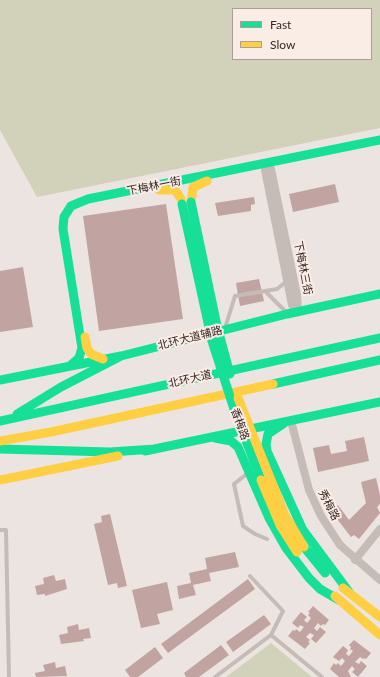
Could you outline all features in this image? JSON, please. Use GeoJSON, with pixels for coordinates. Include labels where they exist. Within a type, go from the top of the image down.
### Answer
{"type":"FeatureCollection","features":[{"type":"Feature","properties":{"kind":"main road","name":"下梅林一街"},"geometry":{"type":"LineString","coordinates":[[84,348],[64,232],[64,220],[67,211],[80,201],[192,178],[268,168],[380,140]]}},
{"type":"Feature","properties":{"kind":"main road","name":"下梅林一街"},"geometry":{"type":"LineString","coordinates":[[202,182],[380,146]]}},
{"type":"Feature","properties":{"kind":"main road"},"geometry":{"type":"LineString","coordinates":[[185,202],[181,191],[184,185],[192,178]]}},
{"type":"Feature","properties":{"kind":"main road","name":"香梅路"},"geometry":{"type":"LineString","coordinates":[[202,182],[192,188],[185,202],[208,327],[234,409],[272,507],[285,534],[300,550],[326,574],[380,617]]}},
{"type":"Feature","properties":{"kind":"main road","name":"下梅林一街"},"geometry":{"type":"LineString","coordinates":[[84,348],[68,230],[71,214],[76,209],[86,204],[163,189],[175,190],[185,202]]}},
{"type":"Feature","properties":{"kind":"main road","name":"北环大道辅路"},"geometry":{"type":"LineString","coordinates":[[0,380],[121,356],[287,314],[380,294]]}},
{"type":"Feature","properties":{"kind":"main road","name":"北环大道"},"geometry":{"type":"LineString","coordinates":[[4,420],[380,338]]}},
{"type":"Feature","properties":{"kind":"main road"},"geometry":{"type":"LineString","coordinates":[[71,365],[79,358],[84,348],[91,354],[103,359]]}},
{"type":"Feature","properties":{"kind":"main road"},"geometry":{"type":"LineString","coordinates":[[4,420],[61,387],[121,356]]}},
{"type":"Feature","properties":{"kind":"main road","name":"北环大道"},"geometry":{"type":"LineString","coordinates":[[0,441],[51,432],[379,360]]}},
{"type":"Feature","properties":{"kind":"main road"},"geometry":{"type":"LineString","coordinates":[[0,480],[211,438],[380,402]]}},
{"type":"Feature","properties":{"kind":"main road"},"geometry":{"type":"LineString","coordinates":[[288,422],[273,429],[268,434],[266,444],[267,451],[289,501],[304,530],[317,551],[343,582],[349,592]]}},
{"type":"Feature","properties":{"kind":"main road"},"geometry":{"type":"LineString","coordinates":[[211,438],[225,439],[234,443],[278,536],[293,558],[320,589],[339,600]]}},
{"type":"Feature","properties":{"kind":"main road"},"geometry":{"type":"LineString","coordinates":[[0,449],[110,452],[155,449]]}},
{"type":"Feature","properties":{"kind":"main road"},"geometry":{"type":"LineString","coordinates":[[244,462],[245,456],[251,449],[262,449],[267,451]]}},
{"type":"Feature","properties":{"kind":"main road","name":"香梅路"},"geometry":{"type":"LineString","coordinates":[[300,550],[323,585],[380,635]]}},
{"type":"Feature","properties":{"kind":"street","name":"下梅林三街"},"geometry":{"type":"LineString","coordinates":[[268,168],[292,305],[298,312]]}},
{"type":"Feature","properties":{"kind":"street","name":"下梅林三街"},"geometry":{"type":"LineString","coordinates":[[268,168],[298,304],[298,312]]}},
{"type":"Feature","properties":{"kind":"street","name":"秀梅路"},"geometry":{"type":"LineString","coordinates":[[288,422],[314,503],[340,545],[355,560],[380,580]]}},
{"type":"Feature","properties":{"kind":"street"},"geometry":{"type":"LineString","coordinates":[[355,560],[380,529]]}},
{"type":"Feature","properties":{"kind":"lane"},"geometry":{"type":"LineString","coordinates":[[225,330],[235,296],[277,288],[288,281]]}},
{"type":"Feature","properties":{"kind":"lane"},"geometry":{"type":"LineString","coordinates":[[265,291],[287,314]]}},
{"type":"Feature","properties":{"kind":"lane"},"geometry":{"type":"LineString","coordinates":[[249,473],[234,484],[244,526],[254,534],[266,539]]}},
{"type":"Feature","properties":{"kind":"lane"},"geometry":{"type":"LineString","coordinates":[[0,530],[6,530],[9,677]]}},
{"type":"Feature","properties":{"kind":"lane"},"geometry":{"type":"LineString","coordinates":[[215,677],[271,635],[283,612],[250,576]]}},
{"type":"Feature","properties":{"kind":"lane"},"geometry":{"type":"LineString","coordinates":[[271,635],[322,677]]}},
{"type":"Feature","properties":{"kind":"green space"},"geometry":{"type":"Polygon","coordinates":[[[0,0],[380,0],[380,128],[37,197],[0,130],[0,0]]]}},
{"type":"Feature","properties":{"kind":"green space"},"geometry":{"type":"Polygon","coordinates":[[[271,643],[312,677],[226,677],[271,643]]]}},
{"type":"Feature","properties":{"kind":"building"},"geometry":{"type":"Polygon","coordinates":[[[335,184],[339,202],[293,212],[289,194],[335,184]]]}},
{"type":"Feature","properties":{"kind":"building"},"geometry":{"type":"Polygon","coordinates":[[[254,197],[255,204],[251,205],[251,211],[218,216],[215,203],[254,197]]]}},
{"type":"Feature","properties":{"kind":"building"},"geometry":{"type":"Polygon","coordinates":[[[166,204],[183,319],[99,331],[83,216],[166,204]]]}},
{"type":"Feature","properties":{"kind":"building"},"geometry":{"type":"Polygon","coordinates":[[[23,267],[33,327],[0,332],[0,271],[23,267]]]}},
{"type":"Feature","properties":{"kind":"building"},"geometry":{"type":"Polygon","coordinates":[[[259,279],[264,301],[240,306],[236,283],[259,279]]]}},
{"type":"Feature","properties":{"kind":"building"},"geometry":{"type":"Polygon","coordinates":[[[364,437],[369,461],[318,472],[313,448],[329,445],[331,454],[347,451],[345,441],[364,437]]]}},
{"type":"Feature","properties":{"kind":"building"},"geometry":{"type":"Polygon","coordinates":[[[376,478],[380,495],[380,504],[377,507],[380,513],[359,539],[354,535],[351,537],[330,510],[338,505],[349,520],[366,503],[361,482],[376,478]]]}},
{"type":"Feature","properties":{"kind":"building"},"geometry":{"type":"Polygon","coordinates":[[[110,514],[127,586],[118,588],[117,583],[108,585],[94,524],[102,522],[101,516],[110,514]]]}},
{"type":"Feature","properties":{"kind":"building"},"geometry":{"type":"Polygon","coordinates":[[[235,552],[239,567],[209,573],[211,581],[193,585],[196,595],[179,599],[177,586],[191,583],[189,573],[207,569],[205,558],[235,552]]]}},
{"type":"Feature","properties":{"kind":"building"},"geometry":{"type":"Polygon","coordinates":[[[54,575],[56,581],[65,579],[67,589],[45,596],[45,594],[37,595],[35,586],[44,584],[43,578],[54,575]]]}},
{"type":"Feature","properties":{"kind":"building"},"geometry":{"type":"Polygon","coordinates":[[[248,579],[255,589],[168,653],[161,644],[248,579]]]}},
{"type":"Feature","properties":{"kind":"building"},"geometry":{"type":"Polygon","coordinates":[[[167,582],[173,610],[157,614],[160,624],[141,628],[132,590],[167,582]]]}},
{"type":"Feature","properties":{"kind":"building"},"geometry":{"type":"Polygon","coordinates":[[[313,606],[329,620],[325,625],[323,624],[321,626],[318,623],[314,628],[317,631],[320,627],[326,632],[316,643],[311,639],[314,635],[310,633],[306,637],[310,640],[308,642],[310,643],[305,649],[288,636],[293,630],[295,631],[296,629],[300,632],[304,627],[300,625],[298,628],[292,623],[301,612],[307,617],[304,620],[307,623],[311,618],[308,615],[310,613],[308,612],[313,606]]]}},
{"type":"Feature","properties":{"kind":"building"},"geometry":{"type":"Polygon","coordinates":[[[264,615],[271,624],[233,652],[226,642],[264,615]]]}},
{"type":"Feature","properties":{"kind":"building"},"geometry":{"type":"Polygon","coordinates":[[[78,624],[79,630],[89,628],[91,638],[83,639],[84,641],[61,644],[59,635],[68,633],[67,627],[78,624]]]}},
{"type":"Feature","properties":{"kind":"building"},"geometry":{"type":"Polygon","coordinates":[[[354,640],[371,653],[366,659],[360,657],[355,662],[359,664],[361,661],[367,666],[358,677],[352,672],[355,669],[352,666],[348,671],[351,677],[339,677],[330,669],[334,663],[336,665],[338,663],[341,666],[345,661],[342,658],[339,661],[333,657],[343,646],[348,650],[346,654],[349,656],[353,651],[350,649],[351,647],[349,645],[354,640]]]}},
{"type":"Feature","properties":{"kind":"building"},"geometry":{"type":"Polygon","coordinates":[[[221,645],[229,655],[199,677],[186,677],[184,673],[221,645]]]}},
{"type":"Feature","properties":{"kind":"building"},"geometry":{"type":"Polygon","coordinates":[[[155,647],[163,658],[138,677],[130,677],[125,670],[155,647]]]}},
{"type":"Feature","properties":{"kind":"building"},"geometry":{"type":"Polygon","coordinates":[[[55,662],[56,668],[65,666],[67,676],[36,677],[35,673],[45,671],[43,665],[55,662]]]}},
{"type":"Feature","properties":{"kind":"traffic: fast"},"geometry":{"type":"LineString","coordinates":[[71,365],[79,358],[82,348],[63,229],[64,217],[71,206],[88,199],[380,140]]}},
{"type":"Feature","properties":{"kind":"traffic: fast"},"geometry":{"type":"LineString","coordinates":[[191,202],[217,326],[230,374]]}},
{"type":"Feature","properties":{"kind":"traffic: fast"},"geometry":{"type":"LineString","coordinates":[[182,204],[212,341],[234,409],[261,480]]}},
{"type":"Feature","properties":{"kind":"traffic: fast"},"geometry":{"type":"LineString","coordinates":[[0,380],[121,356],[287,314],[380,294]]}},
{"type":"Feature","properties":{"kind":"traffic: fast"},"geometry":{"type":"LineString","coordinates":[[0,421],[380,338]]}},
{"type":"Feature","properties":{"kind":"traffic: fast"},"geometry":{"type":"LineString","coordinates":[[17,414],[61,387],[121,356]]}},
{"type":"Feature","properties":{"kind":"traffic: fast"},"geometry":{"type":"LineString","coordinates":[[273,384],[380,360]]}},
{"type":"Feature","properties":{"kind":"traffic: fast"},"geometry":{"type":"LineString","coordinates":[[145,451],[380,402]]}},
{"type":"Feature","properties":{"kind":"traffic: fast"},"geometry":{"type":"LineString","coordinates":[[283,424],[268,434],[266,444],[267,451],[303,530],[349,592]]}},
{"type":"Feature","properties":{"kind":"traffic: fast"},"geometry":{"type":"LineString","coordinates":[[215,438],[231,441],[238,447],[269,518],[286,548],[309,578],[320,589],[339,600]]}},
{"type":"Feature","properties":{"kind":"traffic: fast"},"geometry":{"type":"LineString","coordinates":[[0,449],[110,452],[155,449]]}},
{"type":"Feature","properties":{"kind":"traffic: fast"},"geometry":{"type":"LineString","coordinates":[[304,547],[325,573]]}},
{"type":"Feature","properties":{"kind":"traffic: slow"},"geometry":{"type":"LineString","coordinates":[[191,202],[193,187],[207,181]]}},
{"type":"Feature","properties":{"kind":"traffic: slow"},"geometry":{"type":"LineString","coordinates":[[159,190],[175,190],[181,199]]}},
{"type":"Feature","properties":{"kind":"traffic: slow"},"geometry":{"type":"LineString","coordinates":[[85,337],[87,348],[91,354],[103,359]]}},
{"type":"Feature","properties":{"kind":"traffic: slow"},"geometry":{"type":"LineString","coordinates":[[0,441],[51,432],[273,384]]}},
{"type":"Feature","properties":{"kind":"traffic: slow"},"geometry":{"type":"LineString","coordinates":[[238,398],[285,515],[304,547]]}},
{"type":"Feature","properties":{"kind":"traffic: slow"},"geometry":{"type":"LineString","coordinates":[[0,480],[118,456]]}},
{"type":"Feature","properties":{"kind":"traffic: slow"},"geometry":{"type":"LineString","coordinates":[[261,480],[280,525],[297,552]]}},
{"type":"Feature","properties":{"kind":"traffic: slow"},"geometry":{"type":"LineString","coordinates":[[343,588],[380,617]]}},
{"type":"Feature","properties":{"kind":"traffic: slow"},"geometry":{"type":"LineString","coordinates":[[335,596],[380,635]]}}]}
